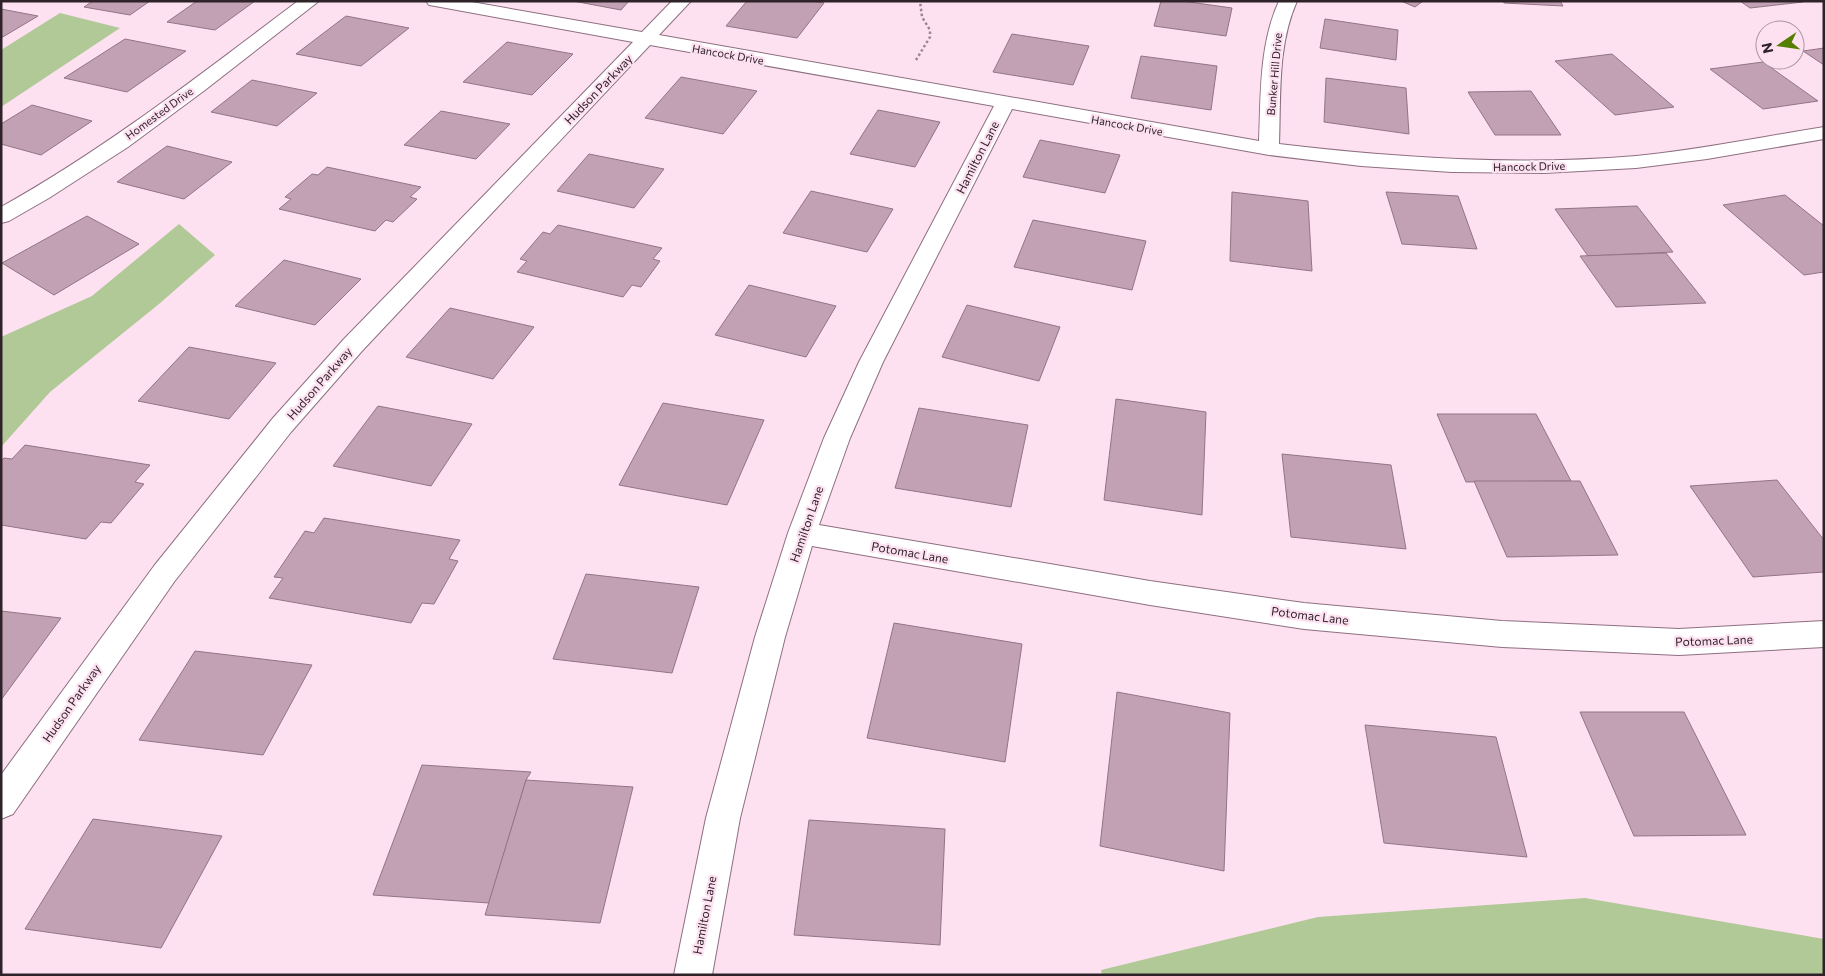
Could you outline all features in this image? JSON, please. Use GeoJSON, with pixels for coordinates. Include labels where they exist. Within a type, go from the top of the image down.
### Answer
{"type":"FeatureCollection","features":[{"type":"Feature","properties":{"kind":"street","name":"Homested Drive"},"geometry":{"type":"LineString","coordinates":[[1,216],[69,176],[138,129],[310,1]]}},
{"type":"Feature","properties":{"kind":"street","name":"Hancock Drive"},"geometry":{"type":"LineString","coordinates":[[435,1],[1005,104],[1269,149],[1372,162],[1513,167],[1637,162],[1824,133]]}},
{"type":"Feature","properties":{"kind":"street","name":"Hudson Parkway"},"geometry":{"type":"LineString","coordinates":[[1,802],[164,574],[282,425],[353,345],[682,1]]}},
{"type":"Feature","properties":{"kind":"street","name":"Bunker Hill Drive"},"geometry":{"type":"LineString","coordinates":[[1269,149],[1275,42],[1282,12],[1288,1]]}},
{"type":"Feature","properties":{"kind":"street","name":"Hamilton Lane"},"geometry":{"type":"LineString","coordinates":[[693,975],[722,818],[770,637],[802,533],[837,438],[871,362],[1005,104]]}},
{"type":"Feature","properties":{"kind":"street","name":"Potomac Lane"},"geometry":{"type":"LineString","coordinates":[[802,533],[1150,593],[1314,617],[1502,634],[1679,642],[1824,634]]}},
{"type":"Feature","properties":{"kind":"path"},"geometry":{"type":"LineString","coordinates":[[916,60],[930,37],[930,30],[922,17],[920,1]]}},
{"type":"Feature","properties":{"kind":"green space"},"geometry":{"type":"Polygon","coordinates":[[[60,13],[120,28],[1,107],[1,50],[60,13]]]}},
{"type":"Feature","properties":{"kind":"green space"},"geometry":{"type":"Polygon","coordinates":[[[179,224],[215,255],[159,304],[50,392],[1,447],[1,337],[92,296],[179,224]]]}},
{"type":"Feature","properties":{"kind":"green space"},"geometry":{"type":"Polygon","coordinates":[[[1585,898],[1824,939],[1824,975],[1102,975],[1101,970],[1318,917],[1585,898]]]}},
{"type":"Feature","properties":{"kind":"building"},"geometry":{"type":"Polygon","coordinates":[[[93,1],[150,1],[130,15],[84,7],[93,1]]]}},
{"type":"Feature","properties":{"kind":"building"},"geometry":{"type":"Polygon","coordinates":[[[197,1],[255,1],[215,30],[167,22],[197,1]]]}},
{"type":"Feature","properties":{"kind":"building"},"geometry":{"type":"Polygon","coordinates":[[[573,1],[629,1],[621,10],[573,1]]]}},
{"type":"Feature","properties":{"kind":"building"},"geometry":{"type":"Polygon","coordinates":[[[747,1],[812,1],[824,3],[797,38],[726,26],[747,1]]]}},
{"type":"Feature","properties":{"kind":"building"},"geometry":{"type":"Polygon","coordinates":[[[1161,1],[1182,1],[1232,8],[1226,36],[1154,26],[1161,1]]]}},
{"type":"Feature","properties":{"kind":"building"},"geometry":{"type":"Polygon","coordinates":[[[1401,1],[1423,1],[1415,7],[1401,1]]]}},
{"type":"Feature","properties":{"kind":"building"},"geometry":{"type":"Polygon","coordinates":[[[1503,1],[1560,1],[1563,6],[1504,3],[1503,1]]]}},
{"type":"Feature","properties":{"kind":"building"},"geometry":{"type":"Polygon","coordinates":[[[1740,1],[1802,1],[1803,2],[1750,8],[1740,1]]]}},
{"type":"Feature","properties":{"kind":"building"},"geometry":{"type":"Polygon","coordinates":[[[1,9],[38,16],[1,38],[1,9]]]}},
{"type":"Feature","properties":{"kind":"building"},"geometry":{"type":"Polygon","coordinates":[[[346,16],[409,28],[361,66],[296,54],[346,16]]]}},
{"type":"Feature","properties":{"kind":"building"},"geometry":{"type":"Polygon","coordinates":[[[1325,19],[1398,30],[1396,60],[1320,48],[1325,19]]]}},
{"type":"Feature","properties":{"kind":"building"},"geometry":{"type":"Polygon","coordinates":[[[1012,34],[1089,46],[1073,85],[993,72],[1012,34]]]}},
{"type":"Feature","properties":{"kind":"building"},"geometry":{"type":"Polygon","coordinates":[[[125,39],[186,51],[127,92],[64,78],[125,39]]]}},
{"type":"Feature","properties":{"kind":"building"},"geometry":{"type":"Polygon","coordinates":[[[507,42],[573,54],[532,95],[463,82],[507,42]]]}},
{"type":"Feature","properties":{"kind":"building"},"geometry":{"type":"Polygon","coordinates":[[[1824,48],[1824,65],[1805,52],[1805,51],[1824,48]]]}},
{"type":"Feature","properties":{"kind":"building"},"geometry":{"type":"Polygon","coordinates":[[[1612,54],[1674,107],[1615,115],[1555,61],[1612,54]]]}},
{"type":"Feature","properties":{"kind":"building"},"geometry":{"type":"Polygon","coordinates":[[[1141,56],[1217,66],[1211,110],[1131,98],[1141,56]]]}},
{"type":"Feature","properties":{"kind":"building"},"geometry":{"type":"Polygon","coordinates":[[[1755,63],[1755,70],[1774,70],[1818,101],[1763,109],[1710,69],[1755,63]]]}},
{"type":"Feature","properties":{"kind":"building"},"geometry":{"type":"Polygon","coordinates":[[[681,77],[757,91],[723,134],[645,118],[681,77]]]}},
{"type":"Feature","properties":{"kind":"building"},"geometry":{"type":"Polygon","coordinates":[[[1326,78],[1406,88],[1409,134],[1324,122],[1326,78]]]}},
{"type":"Feature","properties":{"kind":"building"},"geometry":{"type":"Polygon","coordinates":[[[252,80],[317,93],[277,126],[211,112],[252,80]]]}},
{"type":"Feature","properties":{"kind":"building"},"geometry":{"type":"Polygon","coordinates":[[[1531,91],[1561,135],[1495,135],[1468,92],[1531,91]]]}},
{"type":"Feature","properties":{"kind":"building"},"geometry":{"type":"Polygon","coordinates":[[[32,105],[92,121],[41,155],[1,144],[1,124],[32,105]]]}},
{"type":"Feature","properties":{"kind":"building"},"geometry":{"type":"Polygon","coordinates":[[[878,110],[940,122],[915,167],[850,154],[878,110]]]}},
{"type":"Feature","properties":{"kind":"building"},"geometry":{"type":"Polygon","coordinates":[[[441,111],[510,124],[476,159],[404,145],[441,111]]]}},
{"type":"Feature","properties":{"kind":"building"},"geometry":{"type":"Polygon","coordinates":[[[1040,140],[1120,155],[1105,193],[1023,177],[1040,140]]]}},
{"type":"Feature","properties":{"kind":"building"},"geometry":{"type":"Polygon","coordinates":[[[167,146],[232,162],[184,199],[117,182],[167,146]]]}},
{"type":"Feature","properties":{"kind":"building"},"geometry":{"type":"Polygon","coordinates":[[[589,154],[664,169],[634,208],[557,191],[589,154]]]}},
{"type":"Feature","properties":{"kind":"building"},"geometry":{"type":"Polygon","coordinates":[[[327,167],[421,187],[410,197],[417,199],[393,222],[386,220],[375,231],[279,209],[291,199],[285,197],[312,174],[318,175],[327,167]]]}},
{"type":"Feature","properties":{"kind":"building"},"geometry":{"type":"Polygon","coordinates":[[[811,191],[893,209],[867,252],[783,233],[811,191]]]}},
{"type":"Feature","properties":{"kind":"building"},"geometry":{"type":"Polygon","coordinates":[[[1232,192],[1308,201],[1312,271],[1230,261],[1232,192]]]}},
{"type":"Feature","properties":{"kind":"building"},"geometry":{"type":"Polygon","coordinates":[[[1386,192],[1458,196],[1477,249],[1402,244],[1386,192]]]}},
{"type":"Feature","properties":{"kind":"building"},"geometry":{"type":"Polygon","coordinates":[[[1785,195],[1824,226],[1824,272],[1804,275],[1723,205],[1785,195]]]}},
{"type":"Feature","properties":{"kind":"building"},"geometry":{"type":"Polygon","coordinates":[[[1637,206],[1673,252],[1588,256],[1555,209],[1637,206]]]}},
{"type":"Feature","properties":{"kind":"building"},"geometry":{"type":"Polygon","coordinates":[[[87,216],[139,244],[54,295],[2,263],[87,216]]]}},
{"type":"Feature","properties":{"kind":"building"},"geometry":{"type":"Polygon","coordinates":[[[1033,220],[1146,241],[1132,290],[1014,267],[1033,220]]]}},
{"type":"Feature","properties":{"kind":"building"},"geometry":{"type":"Polygon","coordinates":[[[558,225],[662,248],[653,259],[660,261],[641,287],[632,285],[623,297],[517,272],[527,261],[520,259],[543,232],[550,234],[558,225]]]}},
{"type":"Feature","properties":{"kind":"building"},"geometry":{"type":"Polygon","coordinates":[[[1666,253],[1706,303],[1616,307],[1580,256],[1666,253]]]}},
{"type":"Feature","properties":{"kind":"building"},"geometry":{"type":"Polygon","coordinates":[[[284,260],[361,279],[315,325],[235,306],[284,260]]]}},
{"type":"Feature","properties":{"kind":"building"},"geometry":{"type":"Polygon","coordinates":[[[749,285],[836,306],[806,357],[715,335],[749,285]]]}},
{"type":"Feature","properties":{"kind":"building"},"geometry":{"type":"Polygon","coordinates":[[[967,305],[1060,327],[1039,381],[942,357],[967,305]]]}},
{"type":"Feature","properties":{"kind":"building"},"geometry":{"type":"Polygon","coordinates":[[[450,308],[534,327],[493,379],[406,357],[450,308]]]}},
{"type":"Feature","properties":{"kind":"building"},"geometry":{"type":"Polygon","coordinates":[[[189,347],[276,363],[229,419],[138,401],[189,347]]]}},
{"type":"Feature","properties":{"kind":"building"},"geometry":{"type":"Polygon","coordinates":[[[1116,399],[1206,412],[1202,515],[1104,500],[1116,399]]]}},
{"type":"Feature","properties":{"kind":"building"},"geometry":{"type":"Polygon","coordinates":[[[663,403],[764,420],[727,505],[619,485],[663,403]]]}},
{"type":"Feature","properties":{"kind":"building"},"geometry":{"type":"Polygon","coordinates":[[[378,406],[472,424],[431,486],[333,466],[378,406]]]}},
{"type":"Feature","properties":{"kind":"building"},"geometry":{"type":"Polygon","coordinates":[[[919,408],[1028,425],[1011,507],[895,488],[919,408]]]}},
{"type":"Feature","properties":{"kind":"building"},"geometry":{"type":"Polygon","coordinates":[[[1437,414],[1536,414],[1571,481],[1466,482],[1437,414]]]}},
{"type":"Feature","properties":{"kind":"building"},"geometry":{"type":"Polygon","coordinates":[[[25,445],[150,465],[135,482],[144,484],[111,523],[101,522],[86,539],[1,525],[1,461],[4,458],[12,459],[25,445]]]}},
{"type":"Feature","properties":{"kind":"building"},"geometry":{"type":"Polygon","coordinates":[[[1282,454],[1391,465],[1406,549],[1291,537],[1282,454]]]}},
{"type":"Feature","properties":{"kind":"building"},"geometry":{"type":"Polygon","coordinates":[[[1777,480],[1824,540],[1824,572],[1753,577],[1690,486],[1777,480]]]}},
{"type":"Feature","properties":{"kind":"building"},"geometry":{"type":"Polygon","coordinates":[[[1474,481],[1580,481],[1618,555],[1507,557],[1474,481]]]}},
{"type":"Feature","properties":{"kind":"building"},"geometry":{"type":"Polygon","coordinates":[[[324,518],[460,540],[449,559],[458,561],[434,604],[422,603],[411,623],[269,598],[283,578],[274,577],[305,531],[314,533],[324,518]]]}},
{"type":"Feature","properties":{"kind":"building"},"geometry":{"type":"Polygon","coordinates":[[[586,574],[699,587],[672,673],[553,659],[586,574]]]}},
{"type":"Feature","properties":{"kind":"building"},"geometry":{"type":"Polygon","coordinates":[[[1,611],[61,618],[1,700],[1,611]]]}},
{"type":"Feature","properties":{"kind":"building"},"geometry":{"type":"Polygon","coordinates":[[[894,623],[1022,644],[1005,762],[867,738],[894,623]]]}},
{"type":"Feature","properties":{"kind":"building"},"geometry":{"type":"Polygon","coordinates":[[[195,651],[312,665],[263,755],[139,740],[195,651]]]}},
{"type":"Feature","properties":{"kind":"building"},"geometry":{"type":"Polygon","coordinates":[[[1117,692],[1230,713],[1224,871],[1100,846],[1117,692]]]}},
{"type":"Feature","properties":{"kind":"building"},"geometry":{"type":"Polygon","coordinates":[[[1580,712],[1684,712],[1746,835],[1634,836],[1580,712]]]}},
{"type":"Feature","properties":{"kind":"building"},"geometry":{"type":"Polygon","coordinates":[[[1365,725],[1496,737],[1527,857],[1384,843],[1365,725]]]}},
{"type":"Feature","properties":{"kind":"building"},"geometry":{"type":"Polygon","coordinates":[[[422,765],[531,772],[526,780],[489,903],[373,895],[422,765]]]}},
{"type":"Feature","properties":{"kind":"building"},"geometry":{"type":"Polygon","coordinates":[[[526,780],[633,787],[600,923],[485,915],[526,780]]]}},
{"type":"Feature","properties":{"kind":"building"},"geometry":{"type":"Polygon","coordinates":[[[93,819],[222,836],[161,948],[25,929],[93,819]]]}},
{"type":"Feature","properties":{"kind":"building"},"geometry":{"type":"Polygon","coordinates":[[[809,820],[945,829],[940,945],[794,935],[809,820]]]}}]}
